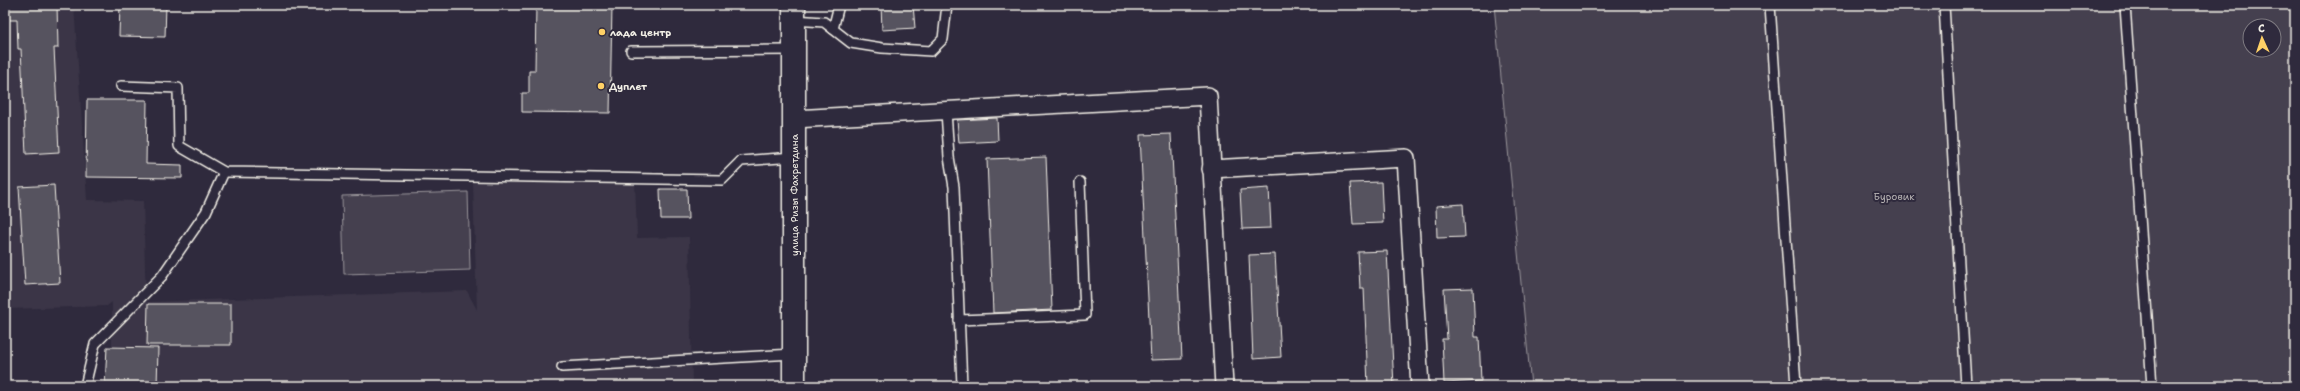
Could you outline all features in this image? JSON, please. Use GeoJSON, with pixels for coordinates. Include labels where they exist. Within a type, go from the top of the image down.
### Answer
{"type":"FeatureCollection","features":[{"type":"Feature","properties":{"kind":"main road","name":"улица Ризы Фахретдина"},"geometry":{"type":"LineString","coordinates":[[794,12],[794,386]]}},
{"type":"Feature","properties":{"kind":"street"},"geometry":{"type":"LineString","coordinates":[[794,119],[1208,96],[1224,386]]}},
{"type":"Feature","properties":{"kind":"street"},"geometry":{"type":"LineString","coordinates":[[1211,169],[1406,158],[1420,386]]}},
{"type":"Feature","properties":{"kind":"lane"},"geometry":{"type":"LineString","coordinates":[[833,29],[839,5]]}},
{"type":"Feature","properties":{"kind":"lane"},"geometry":{"type":"LineString","coordinates":[[794,12],[824,22],[851,43],[882,48],[931,51],[943,40],[947,5]]}},
{"type":"Feature","properties":{"kind":"lane"},"geometry":{"type":"LineString","coordinates":[[1770,5],[1796,386]]}},
{"type":"Feature","properties":{"kind":"lane"},"geometry":{"type":"LineString","coordinates":[[1944,5],[1966,386]]}},
{"type":"Feature","properties":{"kind":"lane"},"geometry":{"type":"LineString","coordinates":[[2125,5],[2152,386]]}},
{"type":"Feature","properties":{"kind":"lane"},"geometry":{"type":"LineString","coordinates":[[631,51],[794,50]]}},
{"type":"Feature","properties":{"kind":"lane"},"geometry":{"type":"LineString","coordinates":[[121,86],[178,88],[179,146],[224,172],[722,180],[741,161],[794,156]]}},
{"type":"Feature","properties":{"kind":"lane"},"geometry":{"type":"LineString","coordinates":[[946,111],[954,188],[962,386]]}},
{"type":"Feature","properties":{"kind":"lane"},"geometry":{"type":"LineString","coordinates":[[85,386],[95,344],[162,276],[206,212],[224,172]]}},
{"type":"Feature","properties":{"kind":"lane"},"geometry":{"type":"LineString","coordinates":[[959,320],[1085,315],[1080,182]]}},
{"type":"Feature","properties":{"kind":"lane"},"geometry":{"type":"LineString","coordinates":[[562,367],[794,354]]}},
{"type":"Feature","properties":{"kind":"shaded area"},"geometry":{"type":"Polygon","coordinates":[[[5,5],[74,5],[87,200],[143,201],[146,302],[467,291],[477,310],[473,183],[635,182],[637,238],[689,237],[692,386],[112,386],[112,302],[107,306],[5,309],[5,5]]]}},
{"type":"Feature","properties":{"kind":"green space","name":"Буровик"},"geometry":{"type":"Polygon","coordinates":[[[1494,5],[2295,5],[2295,386],[1531,386],[1494,5]]]}},
{"type":"Feature","properties":{"kind":"green space"},"geometry":{"type":"Polygon","coordinates":[[[468,192],[470,270],[344,274],[342,196],[468,192]]]}},
{"type":"Feature","properties":{"kind":"building"},"geometry":{"type":"Polygon","coordinates":[[[5,5],[57,5],[58,48],[54,48],[59,152],[26,154],[21,49],[18,49],[17,20],[5,20],[5,5]]]}},
{"type":"Feature","properties":{"kind":"building"},"geometry":{"type":"Polygon","coordinates":[[[120,5],[166,5],[165,37],[119,36],[120,5]]]}},
{"type":"Feature","properties":{"kind":"building"},"geometry":{"type":"Polygon","coordinates":[[[536,5],[612,5],[610,113],[522,112],[522,93],[529,93],[529,71],[535,71],[536,5]]]}},
{"type":"Feature","properties":{"kind":"building"},"geometry":{"type":"Polygon","coordinates":[[[881,5],[913,5],[915,28],[882,30],[881,5]]]}},
{"type":"Feature","properties":{"kind":"building"},"geometry":{"type":"Polygon","coordinates":[[[87,100],[147,100],[146,164],[182,165],[182,178],[86,177],[87,100]]]}},
{"type":"Feature","properties":{"kind":"building"},"geometry":{"type":"Polygon","coordinates":[[[997,118],[998,141],[959,143],[957,120],[997,118]]]}},
{"type":"Feature","properties":{"kind":"building"},"geometry":{"type":"Polygon","coordinates":[[[1171,134],[1182,359],[1151,360],[1140,135],[1171,134]]]}},
{"type":"Feature","properties":{"kind":"building"},"geometry":{"type":"Polygon","coordinates":[[[1046,157],[1052,310],[993,313],[987,159],[1046,157]]]}},
{"type":"Feature","properties":{"kind":"building"},"geometry":{"type":"Polygon","coordinates":[[[1381,182],[1383,223],[1353,224],[1350,183],[1381,182]]]}},
{"type":"Feature","properties":{"kind":"building"},"geometry":{"type":"Polygon","coordinates":[[[54,185],[60,283],[25,285],[19,187],[54,185]]]}},
{"type":"Feature","properties":{"kind":"building"},"geometry":{"type":"Polygon","coordinates":[[[1269,188],[1271,228],[1242,229],[1240,190],[1269,188]]]}},
{"type":"Feature","properties":{"kind":"building"},"geometry":{"type":"Polygon","coordinates":[[[660,189],[687,189],[688,219],[661,219],[660,189]]]}},
{"type":"Feature","properties":{"kind":"building"},"geometry":{"type":"Polygon","coordinates":[[[1463,204],[1465,237],[1437,238],[1436,206],[1463,204]]]}},
{"type":"Feature","properties":{"kind":"building"},"geometry":{"type":"Polygon","coordinates":[[[1387,251],[1394,386],[1368,386],[1364,288],[1360,288],[1358,252],[1387,251]]]}},
{"type":"Feature","properties":{"kind":"building"},"geometry":{"type":"Polygon","coordinates":[[[1275,254],[1281,357],[1253,359],[1249,255],[1275,254]]]}},
{"type":"Feature","properties":{"kind":"building"},"geometry":{"type":"Polygon","coordinates":[[[1473,288],[1475,337],[1479,337],[1481,381],[1444,383],[1442,339],[1447,339],[1444,289],[1473,288]]]}},
{"type":"Feature","properties":{"kind":"building"},"geometry":{"type":"Polygon","coordinates":[[[148,304],[231,304],[231,345],[147,345],[148,304]]]}},
{"type":"Feature","properties":{"kind":"building"},"geometry":{"type":"Polygon","coordinates":[[[107,347],[158,348],[157,386],[105,386],[107,347]]]}},
{"type":"Feature","properties":{"kind":"place","name":"лада центр"},"geometry":{"type":"Point","coordinates":[602,32]}},
{"type":"Feature","properties":{"kind":"place","name":"Дуплет"},"geometry":{"type":"Point","coordinates":[601,86]}}]}
